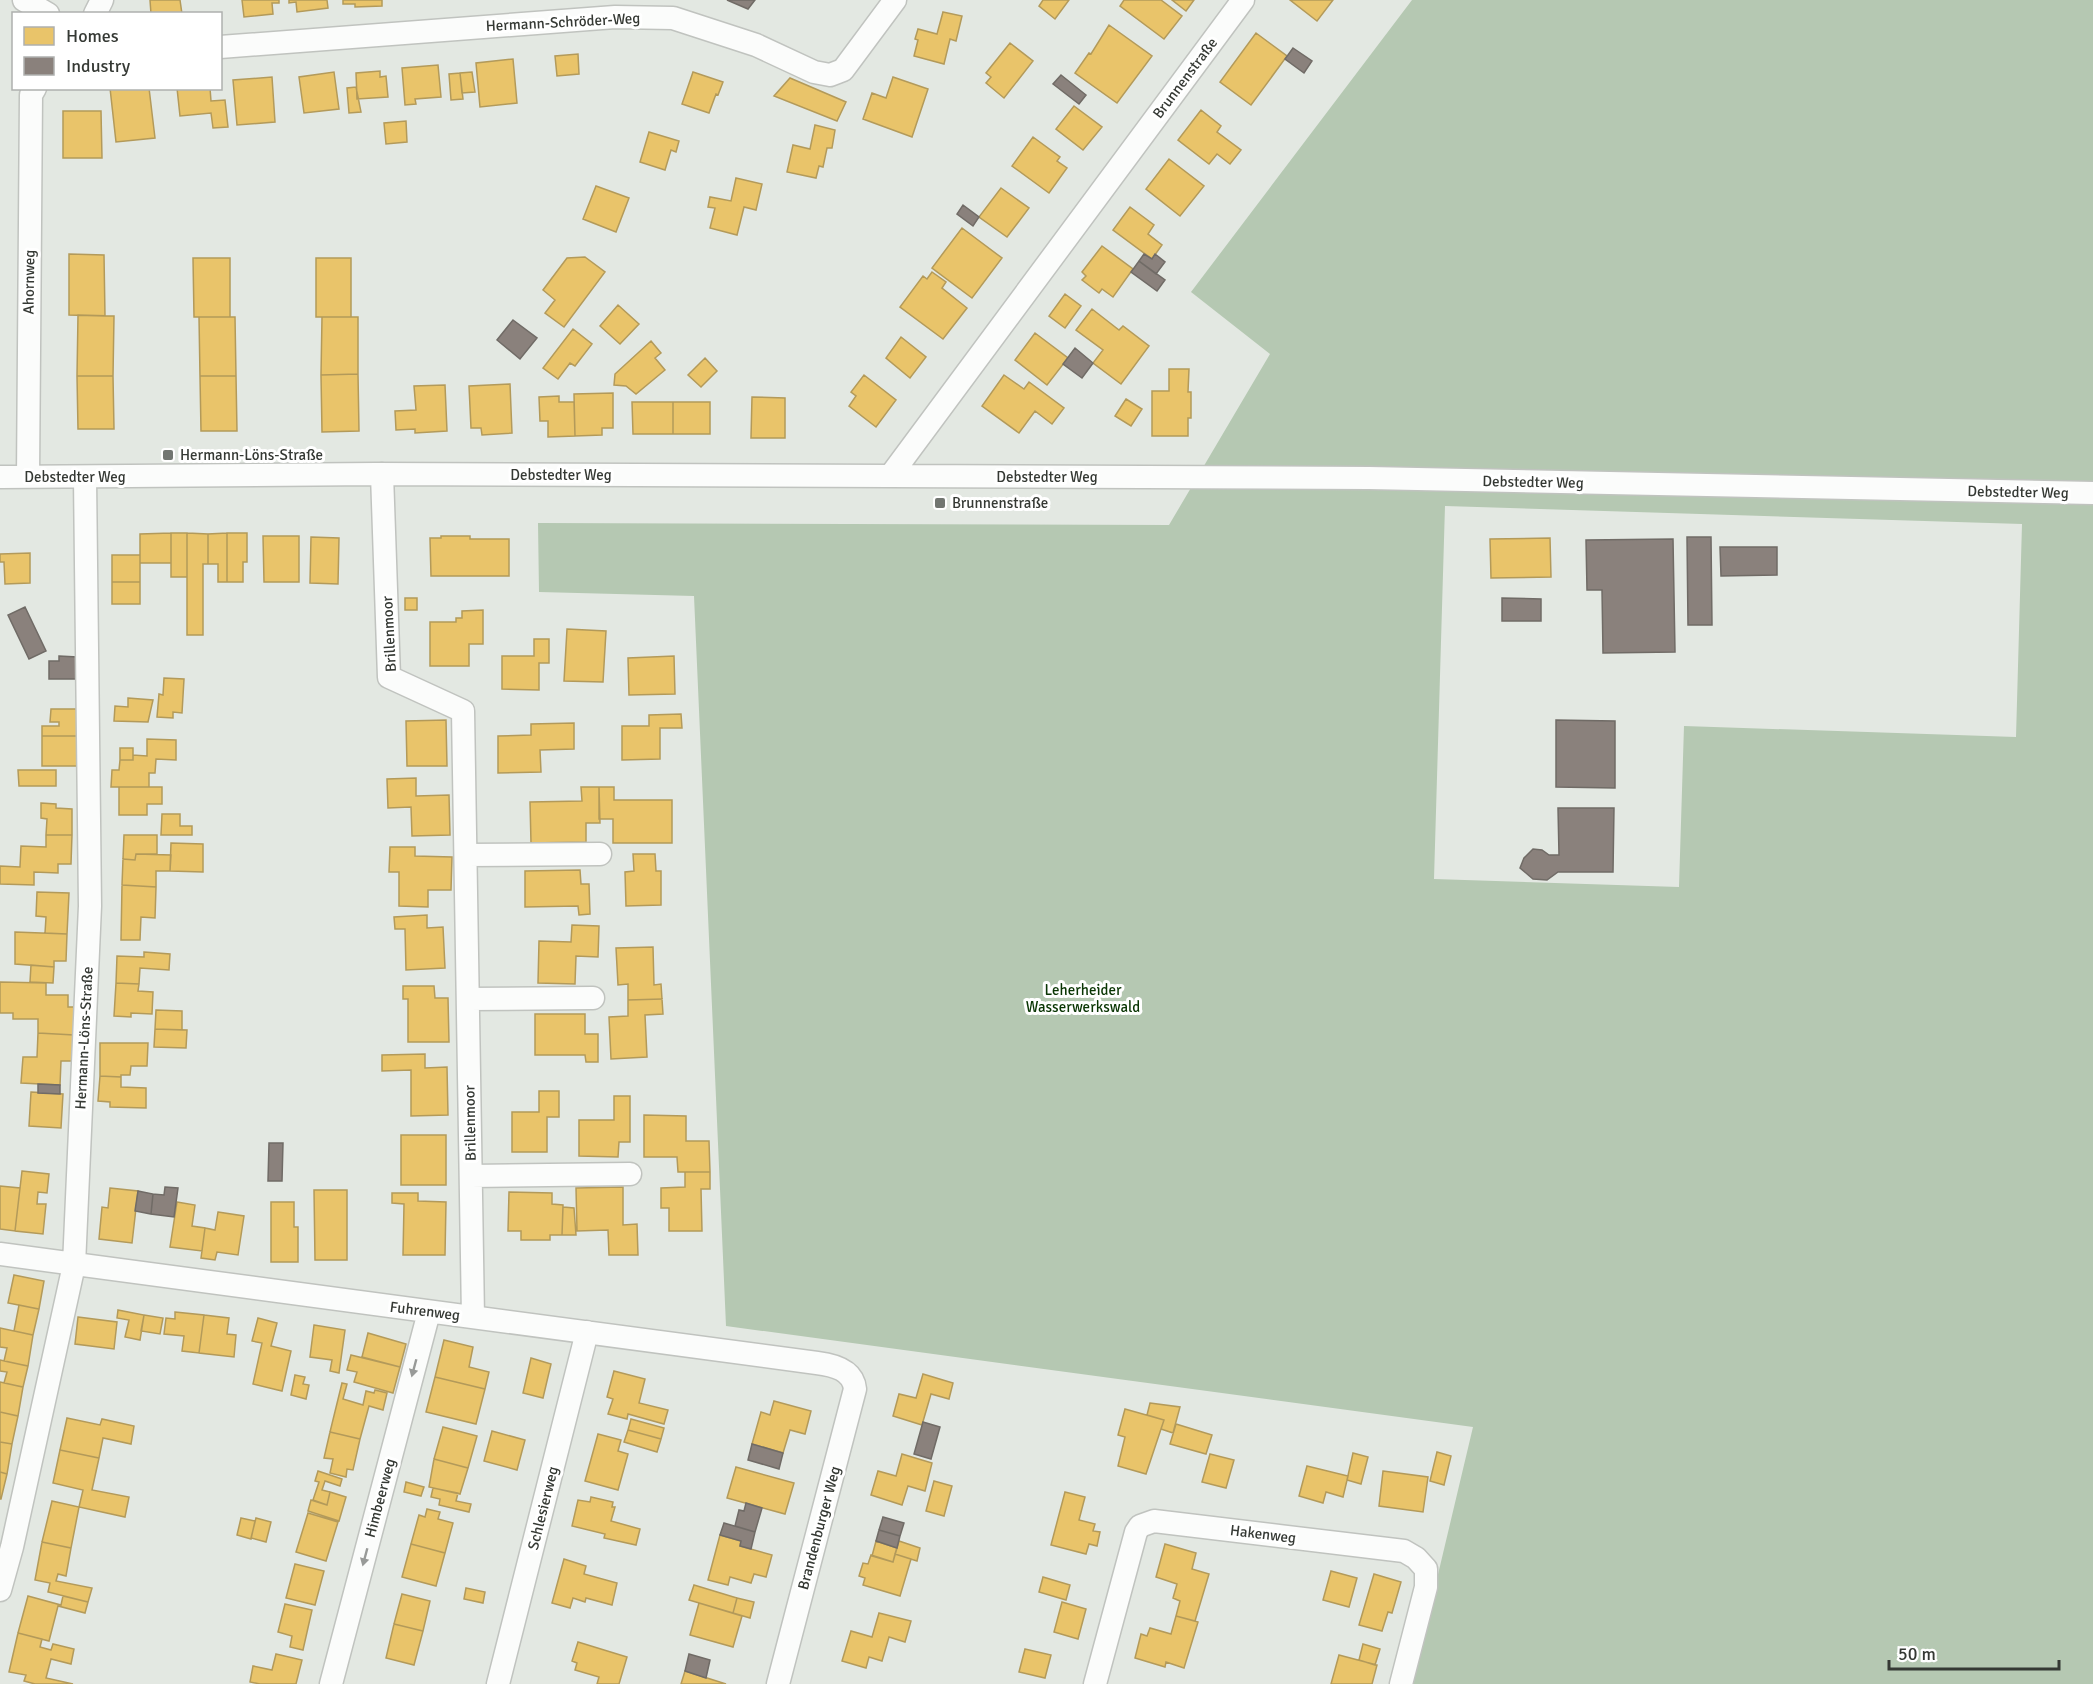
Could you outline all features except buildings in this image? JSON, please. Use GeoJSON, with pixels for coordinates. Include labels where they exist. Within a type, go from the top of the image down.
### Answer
{"type":"FeatureCollection","features":[{"type":"Feature","properties":{"kind":"street"},"geometry":{"type":"LineString","coordinates":[[24,0],[45,12]]}},
{"type":"Feature","properties":{"kind":"street","name":"Hermann-Schröder-Weg"},"geometry":{"type":"LineString","coordinates":[[222,47],[615,16],[673,18],[756,45],[814,72],[830,75],[843,70],[896,0]]}},
{"type":"Feature","properties":{"kind":"street","name":"Brunnenstraße"},"geometry":{"type":"LineString","coordinates":[[891,475],[1243,0]]}},
{"type":"Feature","properties":{"kind":"street","name":"Ahornweg"},"geometry":{"type":"LineString","coordinates":[[27,477],[31,95],[34,90]]}},
{"type":"Feature","properties":{"kind":"street","name":"Debstedter Weg"},"geometry":{"type":"LineString","coordinates":[[0,477],[382,474],[1369,478],[2093,493]]}},
{"type":"Feature","properties":{"kind":"street","name":"Brillenmoor"},"geometry":{"type":"LineString","coordinates":[[382,474],[389,678],[463,711],[473,1317]]}},
{"type":"Feature","properties":{"kind":"street","name":"Hermann-Löns-Straße"},"geometry":{"type":"LineString","coordinates":[[0,1590],[12,1547],[74,1265],[90,906],[85,478]]}},
{"type":"Feature","properties":{"kind":"street"},"geometry":{"type":"LineString","coordinates":[[466,855],[600,854]]}},
{"type":"Feature","properties":{"kind":"street"},"geometry":{"type":"LineString","coordinates":[[468,999],[593,998]]}},
{"type":"Feature","properties":{"kind":"street","name":"Brillenmoor"},"geometry":{"type":"LineString","coordinates":[[471,1176],[630,1174]]}},
{"type":"Feature","properties":{"kind":"street","name":"Fuhrenweg"},"geometry":{"type":"LineString","coordinates":[[0,1254],[817,1363],[830,1365],[848,1374]]}},
{"type":"Feature","properties":{"kind":"street","name":"Himbeerweg"},"geometry":{"type":"LineString","coordinates":[[331,1684],[429,1312]]}},
{"type":"Feature","properties":{"kind":"street","name":"Schlesierweg"},"geometry":{"type":"LineString","coordinates":[[498,1684],[587,1332]]}},
{"type":"Feature","properties":{"kind":"street","name":"Brandenburger Weg"},"geometry":{"type":"LineString","coordinates":[[778,1684],[855,1389],[855,1383],[848,1374]]}},
{"type":"Feature","properties":{"kind":"street","name":"Hakenweg"},"geometry":{"type":"LineString","coordinates":[[1095,1684],[1136,1532],[1140,1526],[1147,1523],[1163,1521],[1404,1551],[1416,1558],[1426,1569],[1426,1587],[1401,1684]]}},
{"type":"Feature","properties":{"kind":"green space","name":"Leherheider Wasserwerkswald"},"geometry":{"type":"Polygon","coordinates":[[[1412,0],[2093,0],[2093,1684],[1412,1684],[1473,1427],[726,1326],[694,596],[539,592],[538,523],[1169,525],[1270,354],[1191,292],[1412,0]],[[1445,506],[1434,879],[1679,887],[1684,726],[2016,737],[2022,524],[1445,506]]]}},
{"type":"Feature","properties":{"kind":"place","name":"Hermann-Löns-Straße"},"geometry":{"type":"Point","coordinates":[168,455]}},
{"type":"Feature","properties":{"kind":"place","name":"Brunnenstraße"},"geometry":{"type":"Point","coordinates":[940,503]}}]}
